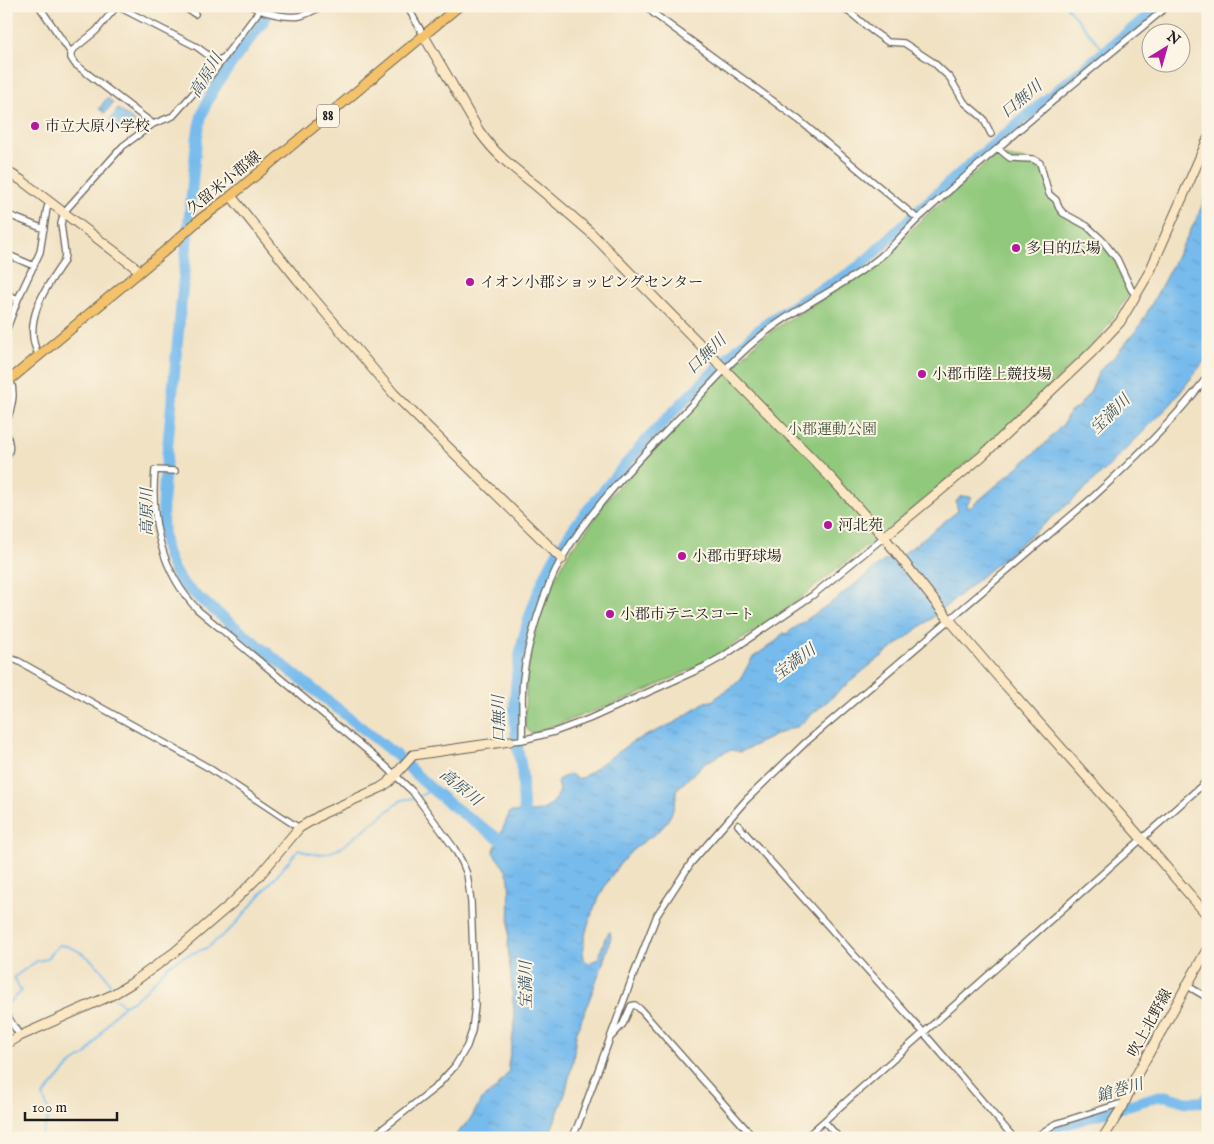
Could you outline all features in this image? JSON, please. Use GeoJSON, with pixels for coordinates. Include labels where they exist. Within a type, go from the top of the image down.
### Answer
{"type":"FeatureCollection","features":[{"type":"Feature","properties":{"kind":"main road","name":"久留米小郡線"},"geometry":{"type":"LineString","coordinates":[[8,381],[459,6]]}},
{"type":"Feature","properties":{"kind":"street"},"geometry":{"type":"LineString","coordinates":[[38,6],[71,53],[70,58],[74,64],[153,124]]}},
{"type":"Feature","properties":{"kind":"street"},"geometry":{"type":"LineString","coordinates":[[71,53],[107,20],[117,6],[197,47],[216,61],[225,57]]}},
{"type":"Feature","properties":{"kind":"street"},"geometry":{"type":"LineString","coordinates":[[182,6],[195,14]]}},
{"type":"Feature","properties":{"kind":"street"},"geometry":{"type":"LineString","coordinates":[[251,6],[260,12],[297,16],[308,14],[322,6]]}},
{"type":"Feature","properties":{"kind":"street"},"geometry":{"type":"LineString","coordinates":[[407,6],[489,145],[501,158],[590,232],[807,451],[886,540],[949,619],[1206,911]]}},
{"type":"Feature","properties":{"kind":"street"},"geometry":{"type":"LineString","coordinates":[[647,6],[676,31],[800,120],[918,218]]}},
{"type":"Feature","properties":{"kind":"street"},"geometry":{"type":"LineString","coordinates":[[839,6],[888,42],[904,43],[933,62],[950,78],[964,102],[983,118],[991,134]]}},
{"type":"Feature","properties":{"kind":"street"},"geometry":{"type":"LineString","coordinates":[[522,740],[523,679],[534,628],[562,558],[589,519],[611,492],[665,432],[726,369],[764,334],[857,276],[883,255],[918,218],[1168,6]]}},
{"type":"Feature","properties":{"kind":"street"},"geometry":{"type":"LineString","coordinates":[[39,356],[35,349],[33,336],[33,316],[64,261],[65,254],[61,224],[64,212],[123,146],[153,124],[173,116],[199,87],[212,76],[260,12]]}},
{"type":"Feature","properties":{"kind":"street"},"geometry":{"type":"LineString","coordinates":[[6,1044],[132,983],[175,952],[232,903],[259,876],[299,828],[324,813],[380,788],[413,755],[522,740],[554,732],[614,709],[722,657],[813,595],[886,540],[981,457],[1035,407],[1120,322],[1154,263],[1208,139]]}},
{"type":"Feature","properties":{"kind":"street"},"geometry":{"type":"LineString","coordinates":[[999,149],[1010,158],[1033,159],[1040,163],[1049,194],[1056,200],[1059,208],[1086,226],[1103,241],[1117,259],[1136,296]]}},
{"type":"Feature","properties":{"kind":"street"},"geometry":{"type":"LineString","coordinates":[[6,171],[64,212],[140,271]]}},
{"type":"Feature","properties":{"kind":"street"},"geometry":{"type":"LineString","coordinates":[[231,196],[298,280],[394,394],[562,558]]}},
{"type":"Feature","properties":{"kind":"street"},"geometry":{"type":"LineString","coordinates":[[6,331],[18,299],[40,252],[47,208],[50,202]]}},
{"type":"Feature","properties":{"kind":"street"},"geometry":{"type":"LineString","coordinates":[[6,214],[44,229]]}},
{"type":"Feature","properties":{"kind":"street"},"geometry":{"type":"LineString","coordinates":[[6,254],[34,266]]}},
{"type":"Feature","properties":{"kind":"street"},"geometry":{"type":"LineString","coordinates":[[6,294],[18,299]]}},
{"type":"Feature","properties":{"kind":"street"},"geometry":{"type":"LineString","coordinates":[[572,1138],[657,914],[691,863],[746,800],[784,763],[829,722],[1093,497],[1134,459],[1181,410],[1208,376]]}},
{"type":"Feature","properties":{"kind":"street"},"geometry":{"type":"LineString","coordinates":[[6,425],[14,400],[14,388],[8,381]]}},
{"type":"Feature","properties":{"kind":"street"},"geometry":{"type":"LineString","coordinates":[[6,432],[10,447],[6,457]]}},
{"type":"Feature","properties":{"kind":"street"},"geometry":{"type":"LineString","coordinates":[[174,471],[155,470],[153,497],[158,536],[163,554],[186,598],[396,774],[412,791],[454,848],[467,874],[471,902],[475,1006],[472,1031],[467,1046],[455,1066],[436,1087],[371,1138]]}},
{"type":"Feature","properties":{"kind":"street"},"geometry":{"type":"LineString","coordinates":[[6,657],[18,661],[209,768],[299,828]]}},
{"type":"Feature","properties":{"kind":"street"},"geometry":{"type":"LineString","coordinates":[[805,1138],[1208,780]]}},
{"type":"Feature","properties":{"kind":"street"},"geometry":{"type":"LineString","coordinates":[[738,826],[923,1032],[1014,1138]]}},
{"type":"Feature","properties":{"kind":"street","name":"吹上北野線"},"geometry":{"type":"LineString","coordinates":[[1103,1138],[1123,1106],[1136,1076],[1208,948]]}},
{"type":"Feature","properties":{"kind":"street"},"geometry":{"type":"LineString","coordinates":[[1186,985],[1208,998]]}},
{"type":"Feature","properties":{"kind":"street"},"geometry":{"type":"LineString","coordinates":[[610,1038],[623,1024],[631,1006],[635,1005],[754,1138]]}},
{"type":"Feature","properties":{"kind":"street"},"geometry":{"type":"LineString","coordinates":[[6,1014],[20,1036]]}},
{"type":"Feature","properties":{"kind":"street"},"geometry":{"type":"LineString","coordinates":[[1034,1138],[1055,1124],[1119,1104],[1123,1106]]}},
{"type":"Feature","properties":{"kind":"street"},"geometry":{"type":"LineString","coordinates":[[824,1121],[839,1138]]}},
{"type":"Feature","properties":{"kind":"green space","name":"小郡運動公園"},"geometry":{"type":"Polygon","coordinates":[[[998,153],[1030,161],[1040,166],[1057,207],[1092,232],[1115,259],[1129,294],[1101,335],[989,444],[896,523],[777,616],[709,661],[635,696],[531,734],[525,726],[526,679],[536,626],[553,583],[569,552],[595,519],[604,503],[641,460],[695,403],[761,339],[858,277],[882,258],[924,217],[998,153]]]}},
{"type":"Feature","properties":{"kind":"water"},"geometry":{"type":"Polygon","coordinates":[[[107,98],[113,103],[105,113],[99,109],[107,98]]]}},
{"type":"Feature","properties":{"kind":"water"},"geometry":{"type":"Polygon","coordinates":[[[118,109],[136,123],[128,134],[110,120],[118,109]]]}},
{"type":"Feature","properties":{"kind":"water","name":"宝満川"},"geometry":{"type":"Polygon","coordinates":[[[1208,191],[1208,356],[1172,403],[1073,500],[797,727],[790,728],[741,752],[731,750],[725,752],[705,763],[676,790],[675,802],[665,825],[631,852],[616,869],[610,877],[589,921],[583,953],[585,961],[589,963],[598,959],[605,938],[610,931],[611,937],[576,1034],[573,1061],[565,1094],[548,1138],[453,1138],[472,1117],[481,1100],[496,1089],[509,1071],[508,1066],[515,1023],[508,945],[509,880],[505,869],[493,852],[510,812],[533,812],[546,808],[556,798],[560,790],[557,783],[559,779],[571,774],[577,779],[583,777],[632,742],[676,722],[705,702],[712,701],[740,680],[752,658],[779,639],[784,633],[786,634],[839,597],[885,560],[902,555],[958,511],[956,502],[961,496],[972,497],[966,506],[967,508],[971,507],[1045,444],[1064,423],[1068,414],[1079,406],[1091,391],[1099,371],[1115,356],[1140,326],[1196,220],[1208,191]]]}},
{"type":"Feature","properties":{"kind":"waterway","name":"高原川"},"geometry":{"type":"LineString","coordinates":[[272,6],[265,19],[216,86],[204,109],[198,130],[164,485],[163,534],[168,558],[180,580],[190,591],[401,759],[440,796],[511,847]]}},
{"type":"Feature","properties":{"kind":"waterway"},"geometry":{"type":"LineString","coordinates":[[1066,6],[1105,52]]}},
{"type":"Feature","properties":{"kind":"waterway","name":"口無川"},"geometry":{"type":"LineString","coordinates":[[530,826],[525,812],[515,716],[515,690],[518,665],[523,640],[539,592],[549,568],[576,524],[654,432],[729,356],[780,314],[840,279],[863,263],[924,205],[985,152],[1160,6]]}},
{"type":"Feature","properties":{"kind":"waterway"},"geometry":{"type":"LineString","coordinates":[[419,797],[432,789]]}},
{"type":"Feature","properties":{"kind":"waterway"},"geometry":{"type":"LineString","coordinates":[[40,1138],[50,1115],[43,1096],[71,1064],[87,1054],[113,1016],[124,1005],[143,993],[169,965],[182,957],[207,948],[234,926],[299,849],[315,854],[337,850],[402,800],[414,798]]}},
{"type":"Feature","properties":{"kind":"waterway"},"geometry":{"type":"LineString","coordinates":[[6,1005],[21,992],[14,977],[37,961],[46,959],[59,945],[76,950],[92,960],[105,975],[112,991]]}},
{"type":"Feature","properties":{"kind":"waterway"},"geometry":{"type":"LineString","coordinates":[[114,998],[124,1005]]}},
{"type":"Feature","properties":{"kind":"waterway","name":"鎗巻川"},"geometry":{"type":"LineString","coordinates":[[1042,1138],[1049,1131],[1063,1125],[1159,1096],[1167,1096],[1186,1102],[1204,1102],[1208,1095]]}},
{"type":"Feature","properties":{"kind":"place","name":"市立大原小学校"},"geometry":{"type":"Point","coordinates":[35,126]}},
{"type":"Feature","properties":{"kind":"place","name":"多目的広場"},"geometry":{"type":"Point","coordinates":[1016,248]}},
{"type":"Feature","properties":{"kind":"place","name":"イオン小郡ショッピングセンター"},"geometry":{"type":"Point","coordinates":[470,282]}},
{"type":"Feature","properties":{"kind":"place","name":"小郡市陸上競技場"},"geometry":{"type":"Point","coordinates":[922,374]}},
{"type":"Feature","properties":{"kind":"place","name":"河北苑"},"geometry":{"type":"Point","coordinates":[828,525]}},
{"type":"Feature","properties":{"kind":"place","name":"小郡市野球場"},"geometry":{"type":"Point","coordinates":[682,556]}},
{"type":"Feature","properties":{"kind":"place","name":"小郡市テニスコート"},"geometry":{"type":"Point","coordinates":[610,614]}}]}
